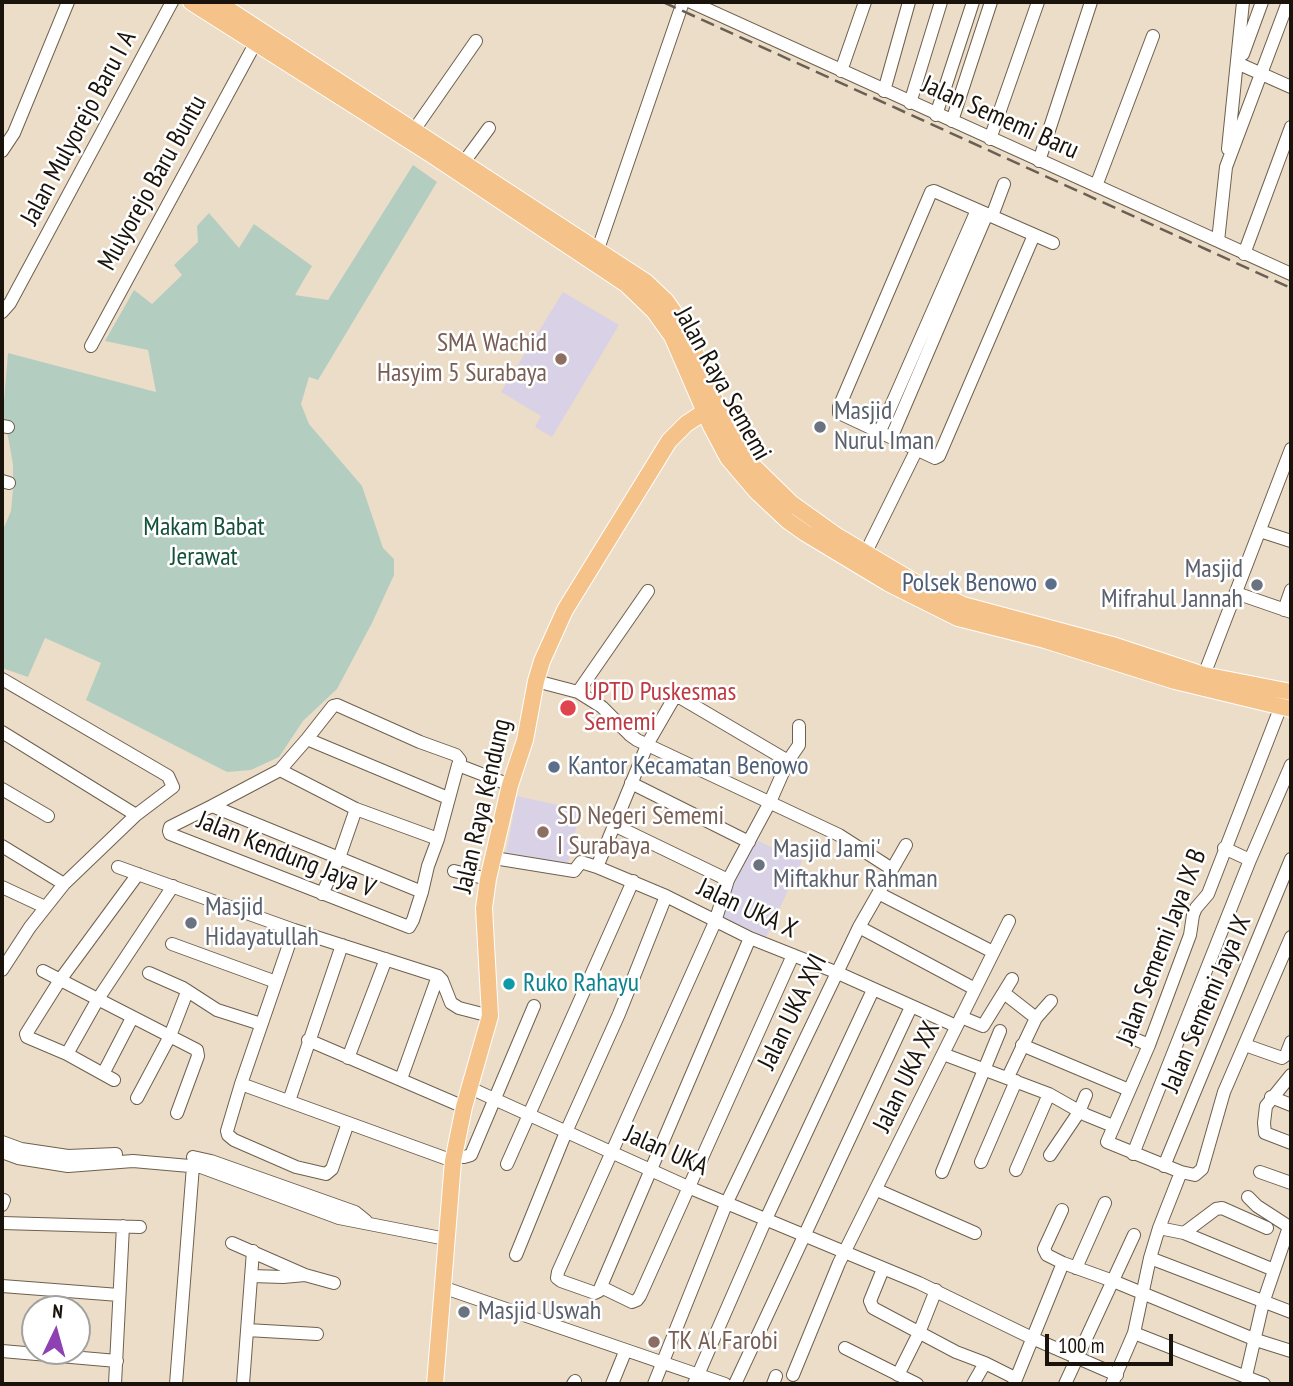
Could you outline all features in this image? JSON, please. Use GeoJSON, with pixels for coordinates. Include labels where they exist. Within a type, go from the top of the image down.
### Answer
{"type":"FeatureCollection","features":[{"type":"Feature","properties":{"kind":"main road","name":"Jalan Raya Sememi"},"geometry":{"type":"LineString","coordinates":[[191,2],[253,47],[414,130],[435,150],[464,162],[646,282],[674,312],[692,344],[724,422],[746,459],[791,503],[908,586],[958,618],[1045,640],[1175,681],[1286,707]]}},
{"type":"Feature","properties":{"kind":"main road","name":"Jalan Raya Sememi"},"geometry":{"type":"LineString","coordinates":[[217,2],[337,89],[435,150],[636,292],[672,336],[704,412],[739,472],[788,521],[861,568],[963,605],[1116,646],[1204,674],[1291,692]]}},
{"type":"Feature","properties":{"kind":"main road","name":"Jalan Raya Kendung"},"geometry":{"type":"LineString","coordinates":[[435,1384],[453,1158],[490,1016],[484,908],[488,879],[510,785],[524,740],[536,681],[565,610],[669,441],[686,424],[704,412]]}},
{"type":"Feature","properties":{"kind":"street"},"geometry":{"type":"LineString","coordinates":[[2,152],[14,133],[68,2]]}},
{"type":"Feature","properties":{"kind":"street"},"geometry":{"type":"LineString","coordinates":[[598,249],[682,2]]}},
{"type":"Feature","properties":{"kind":"street","name":"Jalan Sememi Baru"},"geometry":{"type":"LineString","coordinates":[[691,2],[1291,274]]}},
{"type":"Feature","properties":{"kind":"street"},"geometry":{"type":"LineString","coordinates":[[841,71],[865,2]]}},
{"type":"Feature","properties":{"kind":"street"},"geometry":{"type":"LineString","coordinates":[[884,91],[909,2]]}},
{"type":"Feature","properties":{"kind":"street"},"geometry":{"type":"LineString","coordinates":[[911,103],[941,2]]}},
{"type":"Feature","properties":{"kind":"street"},"geometry":{"type":"LineString","coordinates":[[936,115],[973,2]]}},
{"type":"Feature","properties":{"kind":"street"},"geometry":{"type":"LineString","coordinates":[[951,121],[991,2]]}},
{"type":"Feature","properties":{"kind":"street"},"geometry":{"type":"LineString","coordinates":[[990,139],[1038,2]]}},
{"type":"Feature","properties":{"kind":"street"},"geometry":{"type":"LineString","coordinates":[[1040,161],[1091,2]]}},
{"type":"Feature","properties":{"kind":"street"},"geometry":{"type":"LineString","coordinates":[[1218,241],[1243,2]]}},
{"type":"Feature","properties":{"kind":"street"},"geometry":{"type":"LineString","coordinates":[[1238,64],[1262,2]]}},
{"type":"Feature","properties":{"kind":"street"},"geometry":{"type":"LineString","coordinates":[[1226,167],[1288,2]]}},
{"type":"Feature","properties":{"kind":"street","name":"Jalan Mulyorejo Baru I A"},"geometry":{"type":"LineString","coordinates":[[3,312],[27,273],[172,3]]}},
{"type":"Feature","properties":{"kind":"street"},"geometry":{"type":"LineString","coordinates":[[1096,186],[1153,36]]}},
{"type":"Feature","properties":{"kind":"street"},"geometry":{"type":"LineString","coordinates":[[414,130],[476,41]]}},
{"type":"Feature","properties":{"kind":"street","name":"Mulyorejo Baru Buntu"},"geometry":{"type":"LineString","coordinates":[[91,346],[253,47]]}},
{"type":"Feature","properties":{"kind":"street"},"geometry":{"type":"LineString","coordinates":[[1238,64],[1291,87]]}},
{"type":"Feature","properties":{"kind":"street"},"geometry":{"type":"LineString","coordinates":[[1244,254],[1291,127]]}},
{"type":"Feature","properties":{"kind":"street"},"geometry":{"type":"LineString","coordinates":[[464,162],[489,128]]}},
{"type":"Feature","properties":{"kind":"street"},"geometry":{"type":"LineString","coordinates":[[886,433],[985,213],[1004,184]]}},
{"type":"Feature","properties":{"kind":"street"},"geometry":{"type":"LineString","coordinates":[[1034,235],[939,456],[935,458],[839,413],[839,407],[929,194],[934,191],[1053,243]]}},
{"type":"Feature","properties":{"kind":"street"},"geometry":{"type":"LineString","coordinates":[[865,554],[917,449]]}},
{"type":"Feature","properties":{"kind":"street"},"geometry":{"type":"LineString","coordinates":[[1204,674],[1291,449]]}},
{"type":"Feature","properties":{"kind":"street"},"geometry":{"type":"LineString","coordinates":[[1260,531],[1291,541]]}},
{"type":"Feature","properties":{"kind":"street"},"geometry":{"type":"LineString","coordinates":[[1236,593],[1287,611],[1291,590]]}},
{"type":"Feature","properties":{"kind":"street"},"geometry":{"type":"LineString","coordinates":[[578,692],[648,591]]}},
{"type":"Feature","properties":{"kind":"street"},"geometry":{"type":"LineString","coordinates":[[2,679],[168,776],[173,782],[172,790],[136,815],[64,884],[2,970]]}},
{"type":"Feature","properties":{"kind":"street"},"geometry":{"type":"LineString","coordinates":[[536,681],[578,692],[603,707],[637,740],[839,835],[892,869]]}},
{"type":"Feature","properties":{"kind":"street"},"geometry":{"type":"LineString","coordinates":[[494,858],[574,871],[580,862],[597,867],[648,743],[676,697],[788,761]]}},
{"type":"Feature","properties":{"kind":"street"},"geometry":{"type":"LineString","coordinates":[[212,806],[280,770],[334,705],[456,755],[460,760],[422,892]]}},
{"type":"Feature","properties":{"kind":"street","name":"Jalan Sememi Jaya IX B"},"geometry":{"type":"LineString","coordinates":[[1113,1126],[1149,1045],[1190,934],[1192,915],[1208,894],[1224,848],[1286,707]]}},
{"type":"Feature","properties":{"kind":"street"},"geometry":{"type":"LineString","coordinates":[[793,955],[637,1300],[572,1285],[557,1278],[715,922],[728,880],[771,802],[788,761],[799,745],[799,726]]}},
{"type":"Feature","properties":{"kind":"street"},"geometry":{"type":"LineString","coordinates":[[2,732],[136,815]]}},
{"type":"Feature","properties":{"kind":"street"},"geometry":{"type":"LineString","coordinates":[[307,739],[448,797]]}},
{"type":"Feature","properties":{"kind":"street"},"geometry":{"type":"LineString","coordinates":[[458,765],[510,785]]}},
{"type":"Feature","properties":{"kind":"street"},"geometry":{"type":"LineString","coordinates":[[1133,1154],[1250,860],[1291,765]]}},
{"type":"Feature","properties":{"kind":"street"},"geometry":{"type":"LineString","coordinates":[[280,770],[356,809],[438,839]]}},
{"type":"Feature","properties":{"kind":"street"},"geometry":{"type":"LineString","coordinates":[[631,783],[749,842]]}},
{"type":"Feature","properties":{"kind":"street"},"geometry":{"type":"LineString","coordinates":[[2,789],[48,816]]}},
{"type":"Feature","properties":{"kind":"street","name":"Jalan Kendung Jaya V"},"geometry":{"type":"LineString","coordinates":[[212,806],[422,892],[411,925],[407,927],[170,834],[170,827],[212,806]]}},
{"type":"Feature","properties":{"kind":"street"},"geometry":{"type":"LineString","coordinates":[[323,894],[340,858],[356,809]]}},
{"type":"Feature","properties":{"kind":"street"},"geometry":{"type":"LineString","coordinates":[[614,825],[728,880]]}},
{"type":"Feature","properties":{"kind":"street","name":"Jalan UKA XVI"},"geometry":{"type":"LineString","coordinates":[[654,1384],[727,1202],[859,927],[906,845]]}},
{"type":"Feature","properties":{"kind":"street"},"geometry":{"type":"LineString","coordinates":[[2,846],[64,884]]}},
{"type":"Feature","properties":{"kind":"street"},"geometry":{"type":"LineString","coordinates":[[1224,848],[1250,860]]}},
{"type":"Feature","properties":{"kind":"street","name":"Jalan Sememi Jaya IX"},"geometry":{"type":"LineString","coordinates":[[1164,1166],[1291,859]]}},
{"type":"Feature","properties":{"kind":"street"},"geometry":{"type":"LineString","coordinates":[[118,867],[294,930],[438,975],[451,1003],[459,1008],[490,1016]]}},
{"type":"Feature","properties":{"kind":"street","name":"Jalan UKA X"},"geometry":{"type":"LineString","coordinates":[[597,867],[666,896],[750,938],[838,973],[911,1007],[958,1022]]}},
{"type":"Feature","properties":{"kind":"street"},"geometry":{"type":"LineString","coordinates":[[454,871],[488,879]]}},
{"type":"Feature","properties":{"kind":"street"},"geometry":{"type":"LineString","coordinates":[[132,1018],[109,1077],[67,1054],[27,1037],[26,1034],[60,980],[138,874]]}},
{"type":"Feature","properties":{"kind":"street"},"geometry":{"type":"LineString","coordinates":[[507,1164],[633,881]]}},
{"type":"Feature","properties":{"kind":"street"},"geometry":{"type":"LineString","coordinates":[[67,1054],[98,999],[173,886]]}},
{"type":"Feature","properties":{"kind":"street"},"geometry":{"type":"LineString","coordinates":[[2,887],[45,907]]}},
{"type":"Feature","properties":{"kind":"street"},"geometry":{"type":"LineString","coordinates":[[880,894],[993,952]]}},
{"type":"Feature","properties":{"kind":"street"},"geometry":{"type":"LineString","coordinates":[[516,1255],[566,1132],[619,1014],[666,896]]}},
{"type":"Feature","properties":{"kind":"street","name":"Jalan UKA XX"},"geometry":{"type":"LineString","coordinates":[[793,1375],[845,1252],[1009,921]]}},
{"type":"Feature","properties":{"kind":"street"},"geometry":{"type":"LineString","coordinates":[[859,927],[975,989]]}},
{"type":"Feature","properties":{"kind":"street"},"geometry":{"type":"LineString","coordinates":[[294,930],[227,1131],[229,1137],[296,1167],[322,1174],[332,1169],[348,1123]]}},
{"type":"Feature","properties":{"kind":"street"},"geometry":{"type":"LineString","coordinates":[[943,1054],[1049,1094],[1113,1126],[1108,1143],[1164,1166],[1195,1175],[1202,1169],[1224,1092],[1291,937]]}},
{"type":"Feature","properties":{"kind":"street"},"geometry":{"type":"LineString","coordinates":[[600,1290],[750,938]]}},
{"type":"Feature","properties":{"kind":"street"},"geometry":{"type":"LineString","coordinates":[[173,944],[276,982]]}},
{"type":"Feature","properties":{"kind":"street"},"geometry":{"type":"LineString","coordinates":[[289,1101],[342,945]]}},
{"type":"Feature","properties":{"kind":"street"},"geometry":{"type":"LineString","coordinates":[[348,1058],[386,959]]}},
{"type":"Feature","properties":{"kind":"street"},"geometry":{"type":"LineString","coordinates":[[43,971],[198,1052],[177,1113]]}},
{"type":"Feature","properties":{"kind":"street"},"geometry":{"type":"LineString","coordinates":[[149,973],[183,988],[217,1010],[261,1024]]}},
{"type":"Feature","properties":{"kind":"street"},"geometry":{"type":"LineString","coordinates":[[401,1079],[438,975]]}},
{"type":"Feature","properties":{"kind":"street"},"geometry":{"type":"LineString","coordinates":[[958,1022],[983,1026],[1012,979]]}},
{"type":"Feature","properties":{"kind":"street"},"geometry":{"type":"LineString","coordinates":[[696,1380],[766,1219],[873,990]]}},
{"type":"Feature","properties":{"kind":"street"},"geometry":{"type":"LineString","coordinates":[[137,1098],[170,1036],[187,992]]}},
{"type":"Feature","properties":{"kind":"street"},"geometry":{"type":"LineString","coordinates":[[1004,993],[1036,1017]]}},
{"type":"Feature","properties":{"kind":"street"},"geometry":{"type":"LineString","coordinates":[[981,1162],[1022,1045],[1036,1017],[1051,1001]]}},
{"type":"Feature","properties":{"kind":"street"},"geometry":{"type":"LineString","coordinates":[[241,1084],[453,1158],[471,1156],[493,1098],[534,1006]]}},
{"type":"Feature","properties":{"kind":"street"},"geometry":{"type":"LineString","coordinates":[[735,1384],[911,1007]]}},
{"type":"Feature","properties":{"kind":"street"},"geometry":{"type":"LineString","coordinates":[[942,1172],[1000,1031]]}},
{"type":"Feature","properties":{"kind":"street"},"geometry":{"type":"LineString","coordinates":[[1125,1035],[1149,1045]]}},
{"type":"Feature","properties":{"kind":"street"},"geometry":{"type":"LineString","coordinates":[[308,1040],[464,1108]]}},
{"type":"Feature","properties":{"kind":"street"},"geometry":{"type":"LineString","coordinates":[[1245,1045],[1282,1058],[1291,1042]]}},
{"type":"Feature","properties":{"kind":"street"},"geometry":{"type":"LineString","coordinates":[[1022,1045],[1129,1090]]}},
{"type":"Feature","properties":{"kind":"street"},"geometry":{"type":"LineString","coordinates":[[1291,1075],[1271,1097],[1264,1114],[1265,1133],[1291,1143]]}},
{"type":"Feature","properties":{"kind":"street","name":"Jalan UKA"},"geometry":{"type":"LineString","coordinates":[[470,1088],[688,1187],[936,1290],[1076,1358],[1115,1380]]}},
{"type":"Feature","properties":{"kind":"street"},"geometry":{"type":"LineString","coordinates":[[1016,1170],[1049,1094]]}},
{"type":"Feature","properties":{"kind":"street"},"geometry":{"type":"LineString","coordinates":[[1050,1155],[1086,1095]]}},
{"type":"Feature","properties":{"kind":"street"},"geometry":{"type":"LineString","coordinates":[[1271,1097],[1291,1105]]}},
{"type":"Feature","properties":{"kind":"street"},"geometry":{"type":"LineString","coordinates":[[2,1142],[68,1161],[134,1153],[195,1157],[211,1161],[339,1218],[352,1222],[366,1221],[446,1239]]}},
{"type":"Feature","properties":{"kind":"street"},"geometry":{"type":"LineString","coordinates":[[2,1152],[18,1158],[197,1166],[262,1184]]}},
{"type":"Feature","properties":{"kind":"street"},"geometry":{"type":"LineString","coordinates":[[176,1384],[197,1166]]}},
{"type":"Feature","properties":{"kind":"street"},"geometry":{"type":"LineString","coordinates":[[184,1384],[197,1166]]}},
{"type":"Feature","properties":{"kind":"street"},"geometry":{"type":"LineString","coordinates":[[1115,1380],[1135,1333],[1150,1258],[1181,1172]]}},
{"type":"Feature","properties":{"kind":"street"},"geometry":{"type":"LineString","coordinates":[[1260,1172],[1291,1183]]}},
{"type":"Feature","properties":{"kind":"street"},"geometry":{"type":"LineString","coordinates":[[877,1190],[975,1233]]}},
{"type":"Feature","properties":{"kind":"street"},"geometry":{"type":"LineString","coordinates":[[1246,1376],[1263,1303],[1290,1228],[1248,1197]]}},
{"type":"Feature","properties":{"kind":"street"},"geometry":{"type":"LineString","coordinates":[[1076,1268],[1105,1203]]}},
{"type":"Feature","properties":{"kind":"street"},"geometry":{"type":"LineString","coordinates":[[1184,1233],[1216,1209],[1267,1228]]}},
{"type":"Feature","properties":{"kind":"street"},"geometry":{"type":"LineString","coordinates":[[1062,1210],[1044,1251],[1063,1263],[1256,1340],[1291,1351]]}},
{"type":"Feature","properties":{"kind":"street"},"geometry":{"type":"LineString","coordinates":[[2,1223],[140,1227]]}},
{"type":"Feature","properties":{"kind":"street"},"geometry":{"type":"LineString","coordinates":[[115,1384],[123,1226]]}},
{"type":"Feature","properties":{"kind":"street"},"geometry":{"type":"LineString","coordinates":[[1159,1228],[1184,1233],[1273,1270]]}},
{"type":"Feature","properties":{"kind":"street"},"geometry":{"type":"LineString","coordinates":[[1065,1384],[1134,1235]]}},
{"type":"Feature","properties":{"kind":"street"},"geometry":{"type":"LineString","coordinates":[[232,1243],[305,1275],[334,1283]]}},
{"type":"Feature","properties":{"kind":"street"},"geometry":{"type":"LineString","coordinates":[[243,1384],[253,1251]]}},
{"type":"Feature","properties":{"kind":"street"},"geometry":{"type":"LineString","coordinates":[[1150,1258],[1291,1312]]}},
{"type":"Feature","properties":{"kind":"street"},"geometry":{"type":"LineString","coordinates":[[883,1269],[870,1301],[872,1306],[956,1352],[985,1363],[1014,1381],[1063,1263]]}},
{"type":"Feature","properties":{"kind":"street"},"geometry":{"type":"LineString","coordinates":[[251,1276],[283,1278],[305,1275]]}},
{"type":"Feature","properties":{"kind":"street"},"geometry":{"type":"LineString","coordinates":[[2,1286],[119,1295]]}},
{"type":"Feature","properties":{"kind":"street"},"geometry":{"type":"LineString","coordinates":[[442,1287],[662,1364],[696,1380],[725,1384]]}},
{"type":"Feature","properties":{"kind":"street"},"geometry":{"type":"LineString","coordinates":[[898,1375],[936,1290]]}},
{"type":"Feature","properties":{"kind":"street"},"geometry":{"type":"LineString","coordinates":[[247,1330],[317,1334]]}},
{"type":"Feature","properties":{"kind":"street"},"geometry":{"type":"LineString","coordinates":[[1135,1333],[1264,1384]]}},
{"type":"Feature","properties":{"kind":"street"},"geometry":{"type":"LineString","coordinates":[[845,1348],[917,1384]]}},
{"type":"Feature","properties":{"kind":"street"},"geometry":{"type":"LineString","coordinates":[[2,1351],[117,1361]]}},
{"type":"Feature","properties":{"kind":"street"},"geometry":{"type":"LineString","coordinates":[[612,1384],[625,1352]]}},
{"type":"Feature","properties":{"kind":"street"},"geometry":{"type":"LineString","coordinates":[[973,1384],[985,1363]]}},
{"type":"Feature","properties":{"kind":"shaded area","name":"SMA Wachid Hasyim 5 Surabaya"},"geometry":{"type":"Polygon","coordinates":[[[563,292],[619,325],[552,437],[535,427],[541,416],[501,392],[563,292]]]}},
{"type":"Feature","properties":{"kind":"shaded area","name":"SD Negeri Sememi I Surabaya"},"geometry":{"type":"Polygon","coordinates":[[[517,796],[580,810],[567,868],[506,854],[517,796]]]}},
{"type":"Feature","properties":{"kind":"shaded area"},"geometry":{"type":"Polygon","coordinates":[[[754,839],[802,861],[766,937],[720,916],[754,839]]]}},
{"type":"Feature","properties":{"kind":"green space","name":"Makam Babat Jerawat"},"geometry":{"type":"Polygon","coordinates":[[[413,165],[437,182],[318,380],[309,377],[301,404],[309,424],[362,486],[383,548],[394,559],[394,575],[337,689],[303,721],[279,757],[251,770],[227,772],[86,700],[101,663],[45,638],[28,677],[2,668],[2,532],[11,511],[13,489],[13,465],[8,436],[2,426],[8,353],[156,392],[148,350],[105,341],[134,290],[152,304],[182,275],[174,265],[198,242],[197,226],[209,213],[239,248],[254,224],[312,266],[295,295],[328,300],[413,165]]]}},
{"type":"Feature","properties":{"kind":"railway"},"geometry":{"type":"LineString","coordinates":[[663,2],[1291,288]]}},
{"type":"Feature","properties":{"kind":"place","name":"SMA Wachid Hasyim 5 Surabaya"},"geometry":{"type":"Point","coordinates":[561,359]}},
{"type":"Feature","properties":{"kind":"place","name":"Masjid Nurul Iman"},"geometry":{"type":"Point","coordinates":[820,427]}},
{"type":"Feature","properties":{"kind":"place","name":"Polsek Benowo"},"geometry":{"type":"Point","coordinates":[1051,584]}},
{"type":"Feature","properties":{"kind":"place","name":"Masjid Mifrahul Jannah"},"geometry":{"type":"Point","coordinates":[1257,585]}},
{"type":"Feature","properties":{"kind":"place","name":"UPTD Puskesmas Sememi"},"geometry":{"type":"Point","coordinates":[568,708]}},
{"type":"Feature","properties":{"kind":"place","name":"Kantor Kecamatan Benowo"},"geometry":{"type":"Point","coordinates":[554,767]}},
{"type":"Feature","properties":{"kind":"place","name":"SD Negeri Sememi I Surabaya"},"geometry":{"type":"Point","coordinates":[543,832]}},
{"type":"Feature","properties":{"kind":"place","name":"Masjid Jami' Miftakhur Rahman"},"geometry":{"type":"Point","coordinates":[759,865]}},
{"type":"Feature","properties":{"kind":"place","name":"Masjid Hidayatullah"},"geometry":{"type":"Point","coordinates":[191,923]}},
{"type":"Feature","properties":{"kind":"place","name":"Ruko Rahayu"},"geometry":{"type":"Point","coordinates":[509,984]}},
{"type":"Feature","properties":{"kind":"place","name":"Masjid Uswah"},"geometry":{"type":"Point","coordinates":[464,1312]}},
{"type":"Feature","properties":{"kind":"place","name":"TK Al Farobi"},"geometry":{"type":"Point","coordinates":[654,1342]}}]}
